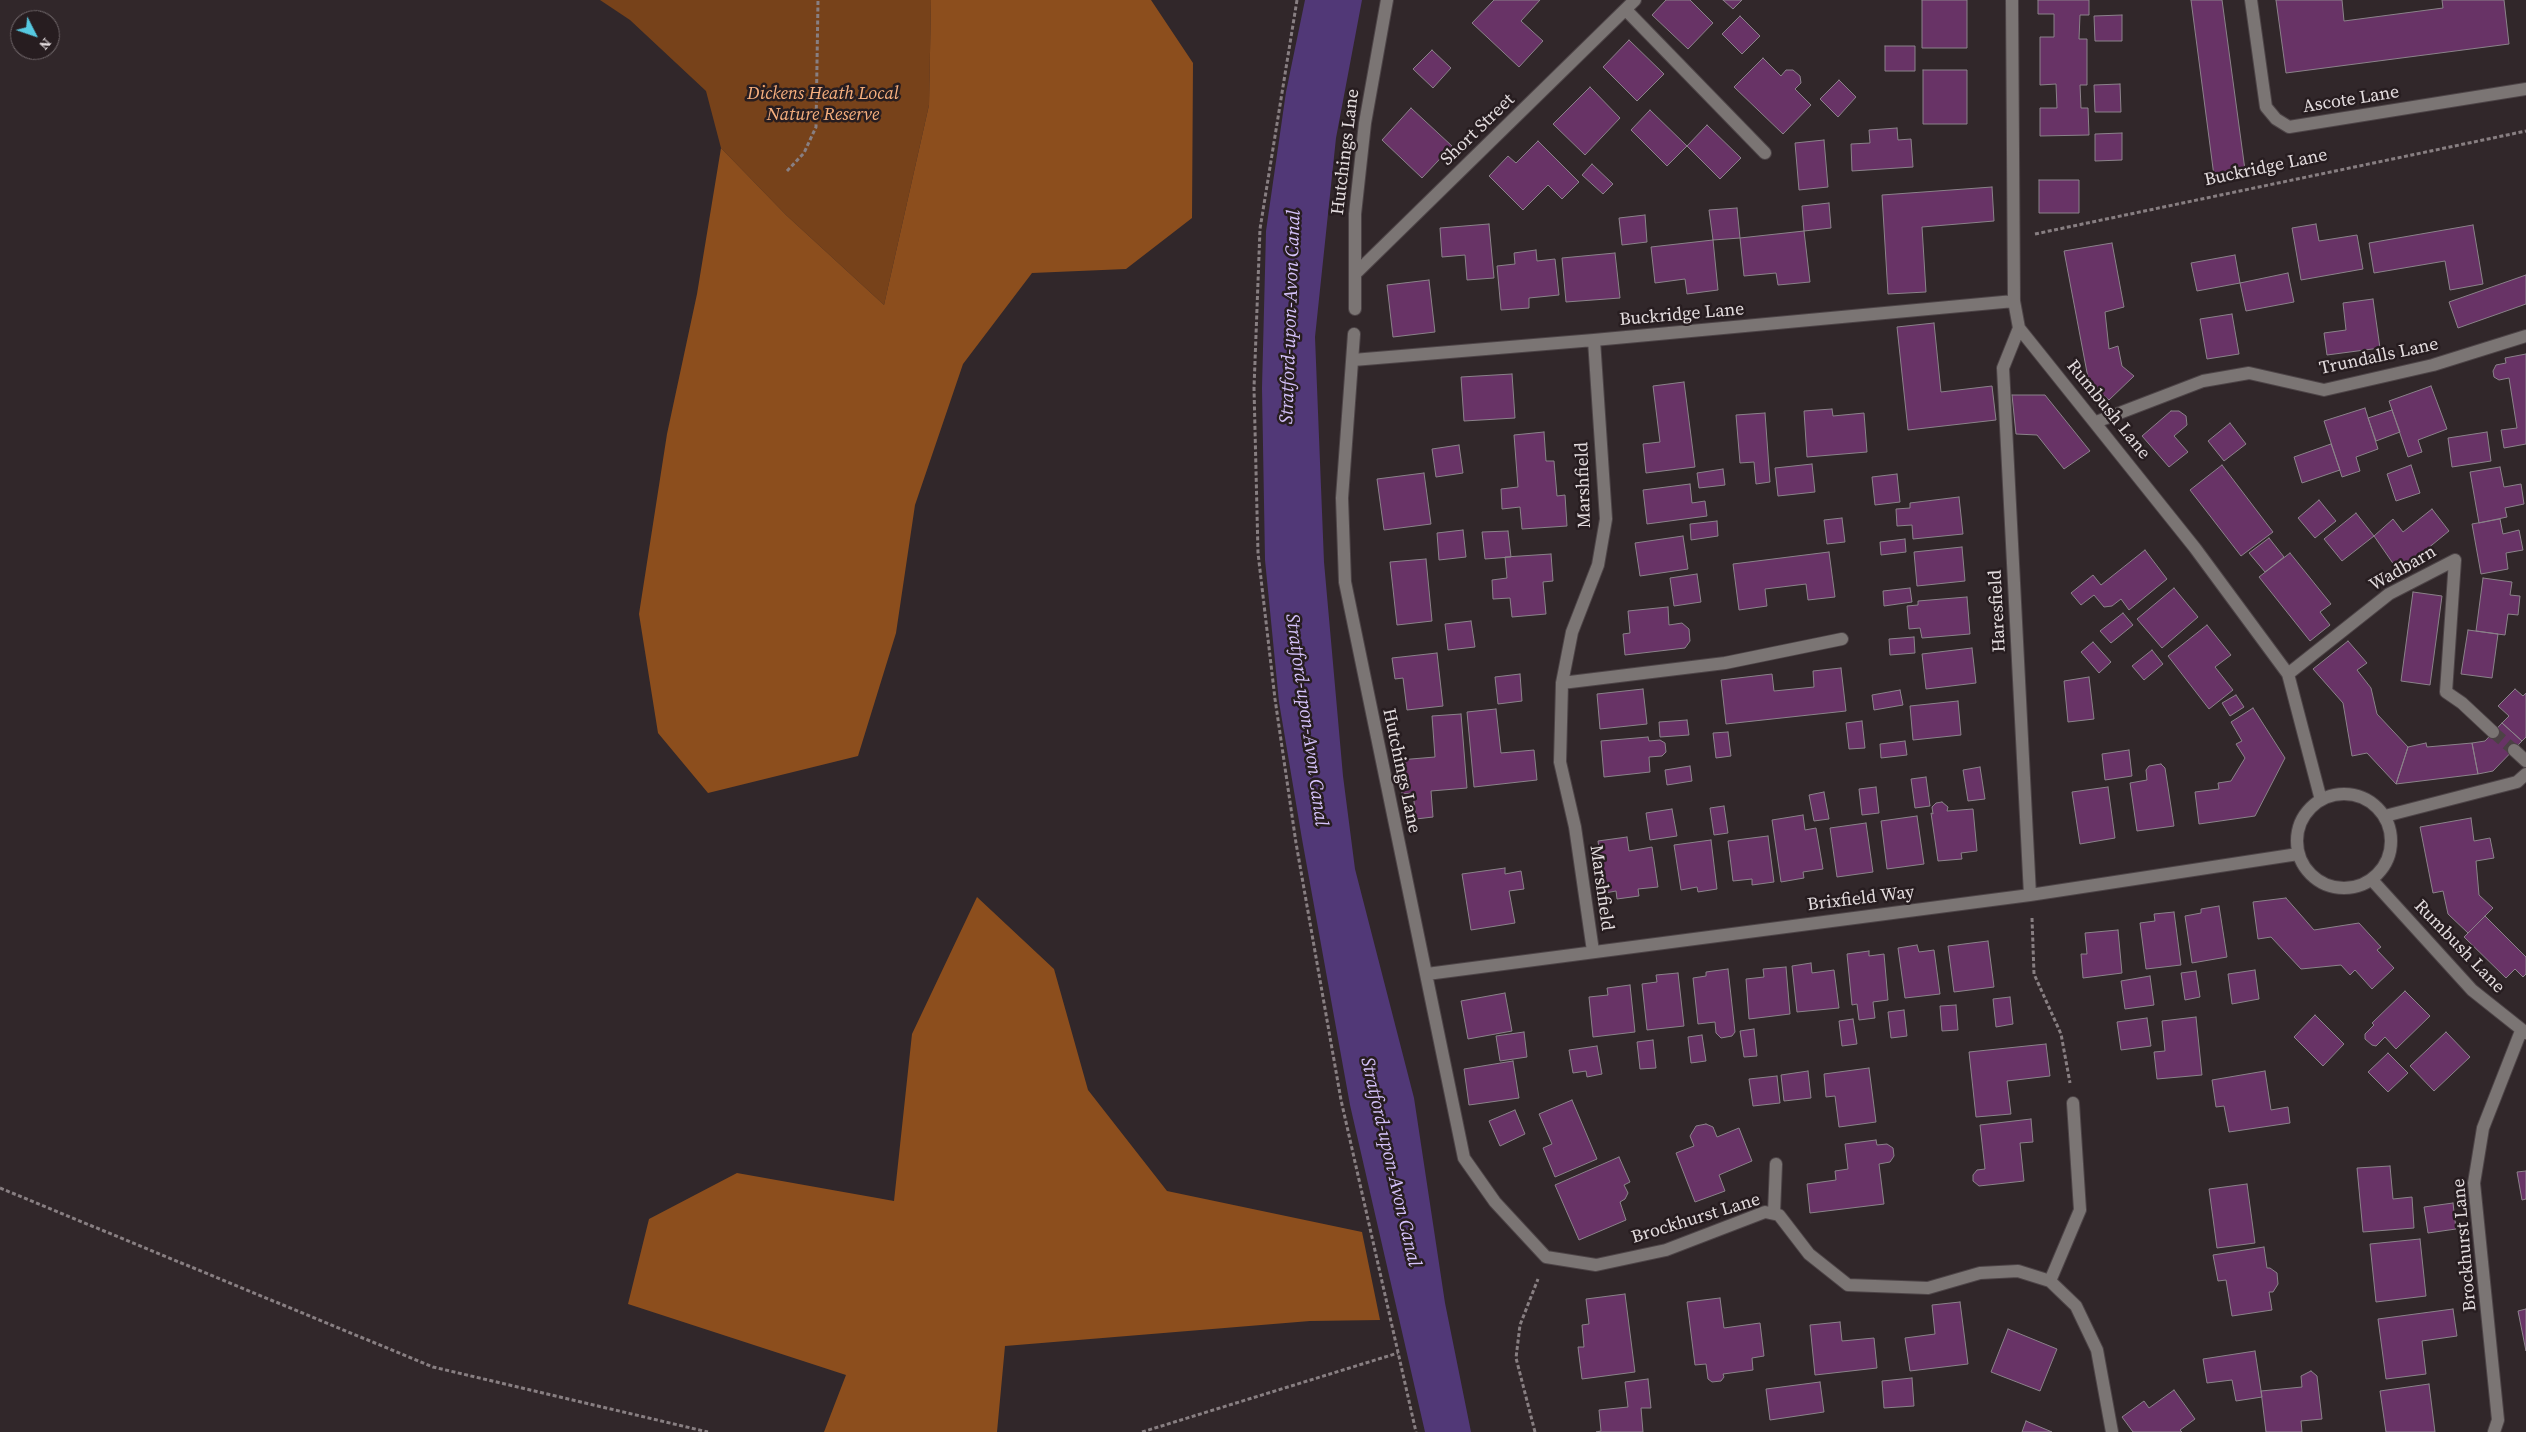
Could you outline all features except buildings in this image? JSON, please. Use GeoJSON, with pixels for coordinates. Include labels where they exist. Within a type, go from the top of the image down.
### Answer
{"type":"FeatureCollection","features":[{"type":"Feature","properties":{"kind":"street","name":"Hutchings Lane"},"geometry":{"type":"LineString","coordinates":[[1355,309],[1355,214],[1363,141],[1388,0]]}},
{"type":"Feature","properties":{"kind":"street","name":"Short Street"},"geometry":{"type":"LineString","coordinates":[[1355,274],[1635,0]]}},
{"type":"Feature","properties":{"kind":"street","name":"Rumbush Lane"},"geometry":{"type":"LineString","coordinates":[[2012,0],[2014,301],[2019,328],[2195,548],[2288,674],[2322,800]]}},
{"type":"Feature","properties":{"kind":"street","name":"Ascote Lane"},"geometry":{"type":"LineString","coordinates":[[2252,0],[2266,107],[2276,119],[2289,127],[2526,89]]}},
{"type":"Feature","properties":{"kind":"street"},"geometry":{"type":"LineString","coordinates":[[1626,10],[1765,153]]}},
{"type":"Feature","properties":{"kind":"street","name":"Buckridge Lane"},"geometry":{"type":"LineString","coordinates":[[1353,360],[1594,340],[2014,301]]}},
{"type":"Feature","properties":{"kind":"street","name":"Haresfield"},"geometry":{"type":"LineString","coordinates":[[2019,328],[2003,368],[2030,895]]}},
{"type":"Feature","properties":{"kind":"street","name":"Hutchings Lane"},"geometry":{"type":"LineString","coordinates":[[1354,334],[1342,498],[1345,582],[1391,813],[1427,974],[1464,1158],[1494,1202],[1546,1257]]}},
{"type":"Feature","properties":{"kind":"street","name":"Trundalls Lane"},"geometry":{"type":"LineString","coordinates":[[2096,422],[2204,382],[2249,373],[2324,390],[2434,365],[2526,336]]}},
{"type":"Feature","properties":{"kind":"street","name":"Marshfield"},"geometry":{"type":"LineString","coordinates":[[1593,951],[1575,827],[1560,762],[1562,683],[1572,632],[1598,565],[1606,519],[1594,340]]}},
{"type":"Feature","properties":{"kind":"street","name":"Wadbarn"},"geometry":{"type":"LineString","coordinates":[[2288,674],[2389,594],[2455,560],[2446,692],[2493,732]]}},
{"type":"Feature","properties":{"kind":"street"},"geometry":{"type":"LineString","coordinates":[[1562,683],[1725,663],[1842,639]]}},
{"type":"Feature","properties":{"kind":"street"},"geometry":{"type":"LineString","coordinates":[[2514,750],[2526,761]]}},
{"type":"Feature","properties":{"kind":"street"},"geometry":{"type":"LineString","coordinates":[[2385,816],[2517,782],[2526,774]]}},
{"type":"Feature","properties":{"kind":"street"},"geometry":{"type":"LineString","coordinates":[[2349,794],[2363,798],[2375,805],[2385,816],[2392,844],[2389,858],[2382,870],[2372,880],[2358,887],[2343,889],[2328,886],[2315,879],[2304,868],[2298,854],[2296,838],[2300,823],[2309,810],[2322,800],[2335,795],[2349,794]]}},
{"type":"Feature","properties":{"kind":"street","name":"Brixfield Way"},"geometry":{"type":"LineString","coordinates":[[1427,974],[2030,895],[2298,854]]}},
{"type":"Feature","properties":{"kind":"street","name":"Rumbush Lane"},"geometry":{"type":"LineString","coordinates":[[2372,880],[2472,990],[2524,1032]]}},
{"type":"Feature","properties":{"kind":"street","name":"Brockhurst Lane"},"geometry":{"type":"LineString","coordinates":[[2494,1432],[2498,1420],[2474,1183],[2483,1128],[2524,1032]]}},
{"type":"Feature","properties":{"kind":"street"},"geometry":{"type":"LineString","coordinates":[[2050,1281],[2080,1210],[2073,1103]]}},
{"type":"Feature","properties":{"kind":"street"},"geometry":{"type":"LineString","coordinates":[[1774,1213],[1776,1164]]}},
{"type":"Feature","properties":{"kind":"street","name":"Brockhurst Lane"},"geometry":{"type":"LineString","coordinates":[[1546,1257],[1596,1264],[1666,1250],[1765,1212],[1779,1215],[1809,1254],[1848,1285],[1928,1288],[1980,1273],[2018,1271],[2050,1281],[2076,1306],[2097,1350],[2112,1432]]}},
{"type":"Feature","properties":{"kind":"path"},"geometry":{"type":"LineString","coordinates":[[787,171],[804,153],[816,127],[818,0]]}},
{"type":"Feature","properties":{"kind":"path"},"geometry":{"type":"LineString","coordinates":[[1297,0],[1280,90],[1260,229],[1254,388],[1258,553],[1275,700],[1302,881],[1341,1100],[1416,1432]]}},
{"type":"Feature","properties":{"kind":"path","name":"Buckridge Lane"},"geometry":{"type":"LineString","coordinates":[[2013,238],[2526,131]]}},
{"type":"Feature","properties":{"kind":"path"},"geometry":{"type":"LineString","coordinates":[[2030,895],[2034,974],[2061,1034],[2073,1103]]}},
{"type":"Feature","properties":{"kind":"path"},"geometry":{"type":"LineString","coordinates":[[0,1188],[433,1368],[708,1432]]}},
{"type":"Feature","properties":{"kind":"path"},"geometry":{"type":"LineString","coordinates":[[1535,1432],[1516,1358],[1520,1326],[1546,1257]]}},
{"type":"Feature","properties":{"kind":"path"},"geometry":{"type":"LineString","coordinates":[[1142,1432],[1398,1354]]}},
{"type":"Feature","properties":{"kind":"green space","name":"Dickens Heath Local Nature Reserve"},"geometry":{"type":"Polygon","coordinates":[[[600,0],[931,0],[929,105],[884,305],[786,215],[721,148],[706,91],[630,20],[600,0]]]}},
{"type":"Feature","properties":{"kind":"shaded area"},"geometry":{"type":"Polygon","coordinates":[[[931,0],[1151,0],[1193,63],[1192,218],[1126,269],[1032,273],[963,364],[915,505],[896,633],[858,756],[708,793],[658,733],[639,614],[667,434],[697,294],[721,148],[786,215],[884,305],[929,105],[931,0]]]}},
{"type":"Feature","properties":{"kind":"shaded area"},"geometry":{"type":"Polygon","coordinates":[[[977,897],[1054,969],[1088,1090],[1167,1191],[1362,1232],[1380,1320],[1310,1321],[1005,1346],[997,1432],[824,1432],[846,1375],[628,1304],[649,1219],[737,1173],[894,1201],[912,1034],[977,897]]]}},
{"type":"Feature","properties":{"kind":"water","name":"Stratford-upon-Avon Canal"},"geometry":{"type":"Polygon","coordinates":[[[1305,0],[1362,0],[1336,138],[1315,337],[1324,562],[1343,776],[1355,869],[1414,1098],[1445,1303],[1471,1432],[1425,1432],[1350,1105],[1279,702],[1265,560],[1262,388],[1266,231],[1286,92],[1305,0]]]}},
{"type":"Feature","properties":{"kind":"tunnel"},"geometry":{"type":"LineString","coordinates":[[2493,732],[2514,750]]}}]}
